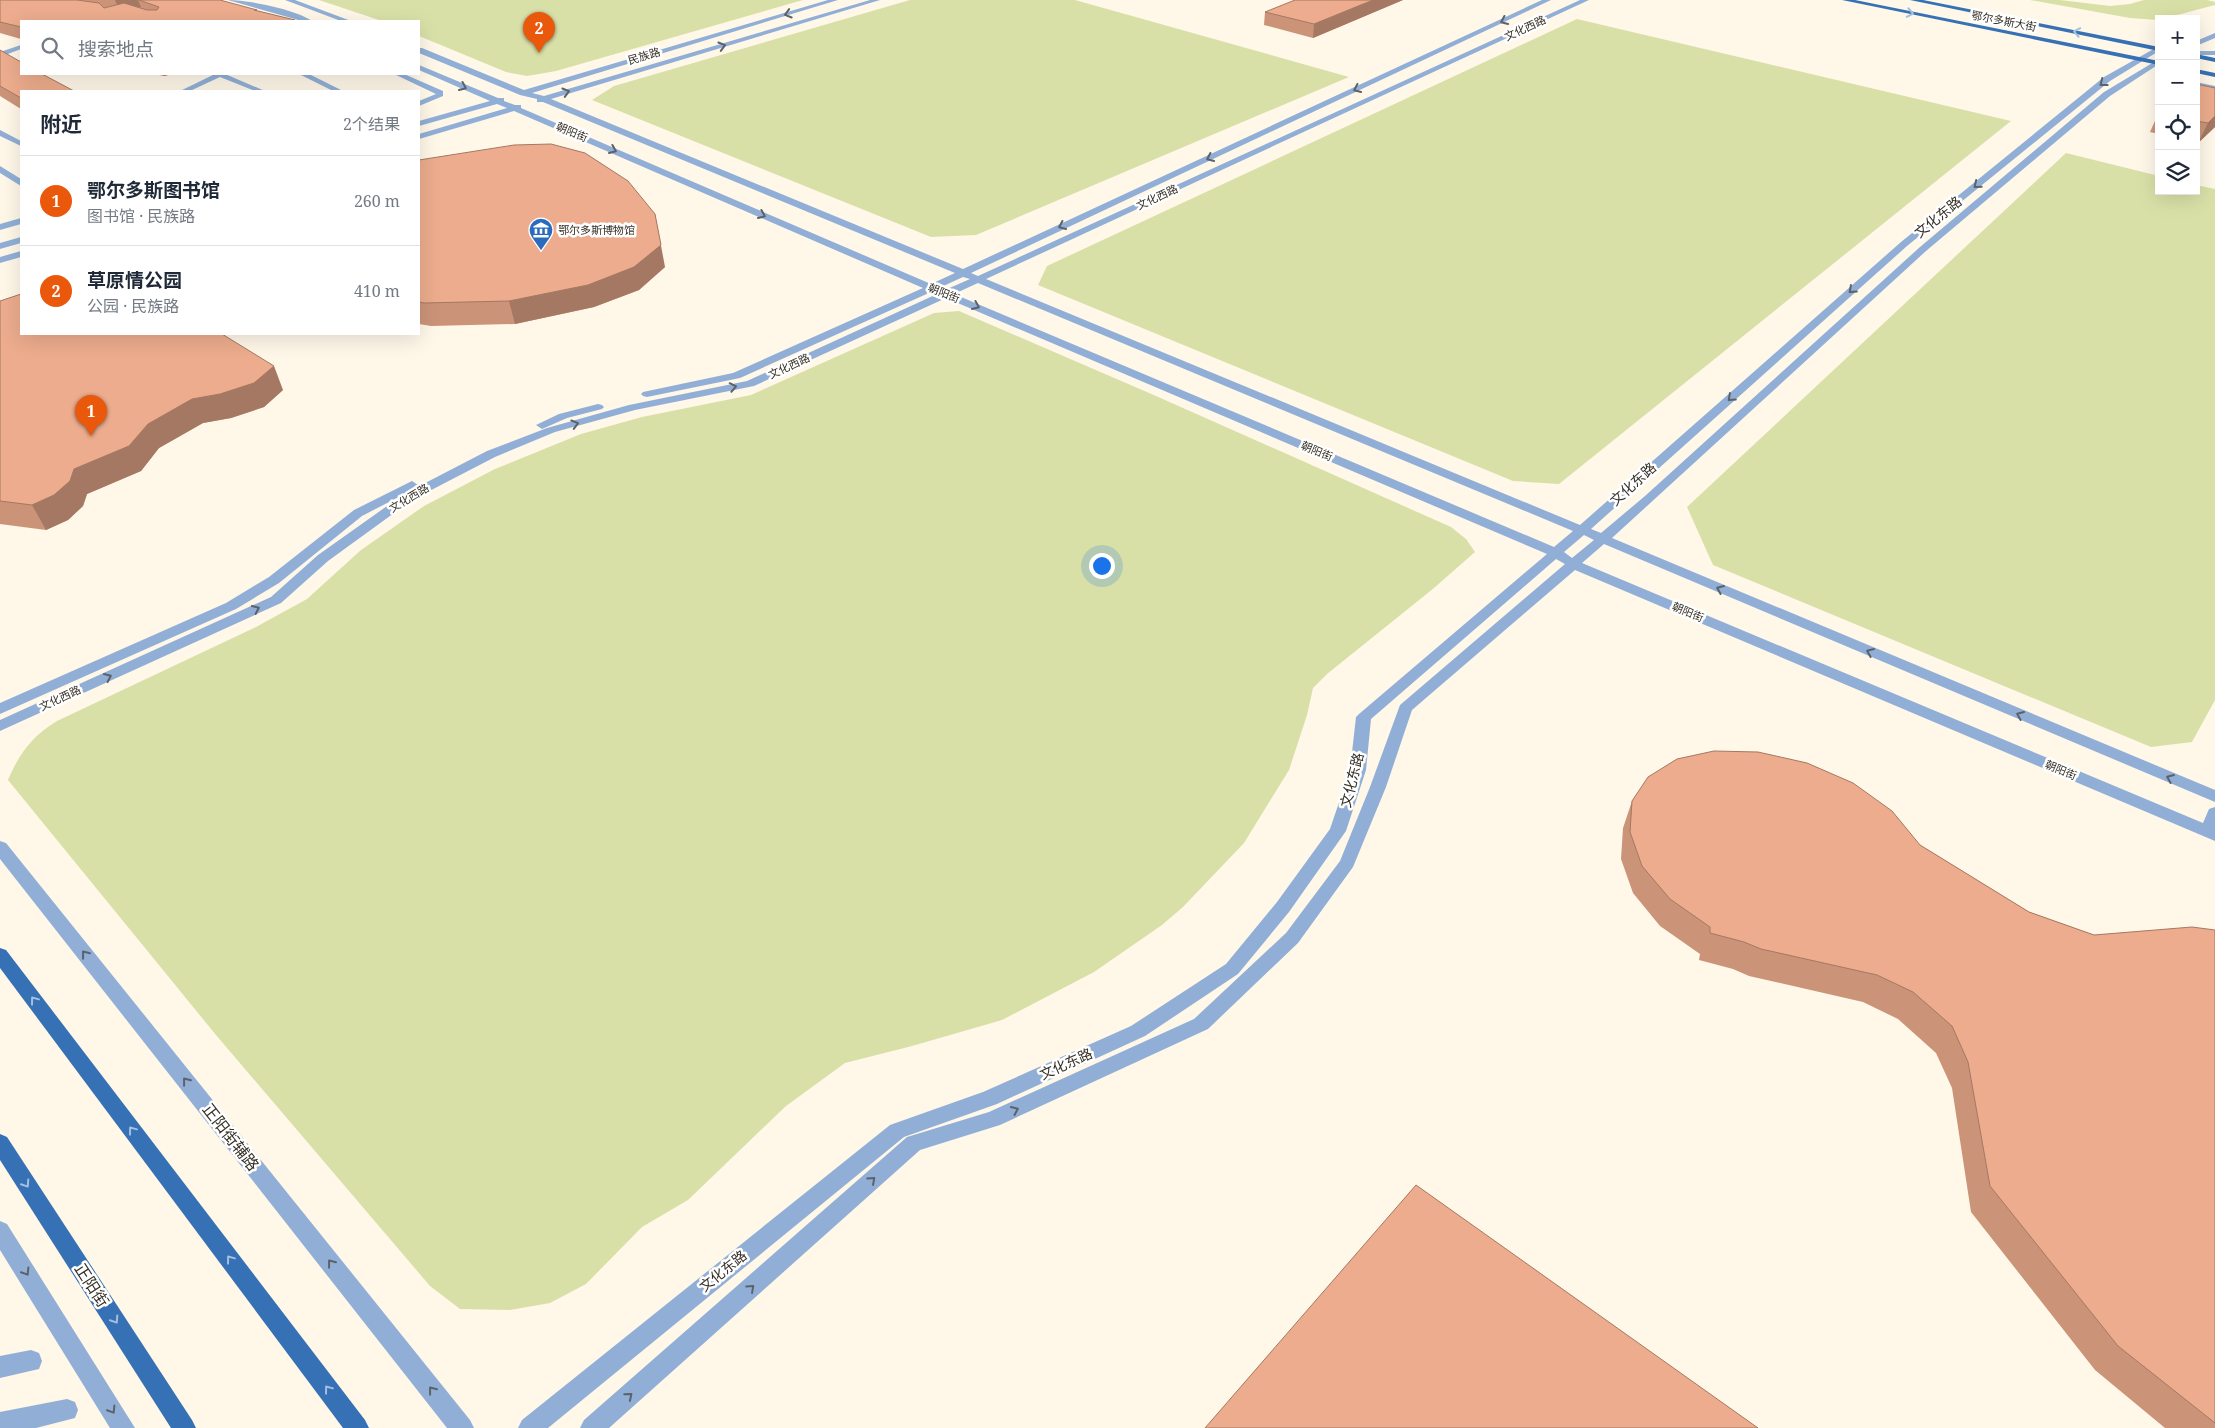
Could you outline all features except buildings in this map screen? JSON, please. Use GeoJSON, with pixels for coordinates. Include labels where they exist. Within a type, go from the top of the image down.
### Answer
{"type":"FeatureCollection","features":[{"type":"Feature","properties":{"kind":"main road","name":"鄂尔多斯大街"},"geometry":{"type":"LineString","coordinates":[[1845,0],[2138,59]]}},
{"type":"Feature","properties":{"kind":"main road","name":"鄂尔多斯大街"},"geometry":{"type":"LineString","coordinates":[[1913,0],[2155,56]]}},
{"type":"Feature","properties":{"kind":"main road"},"geometry":{"type":"LineString","coordinates":[[2200,55],[2215,60]]}},
{"type":"Feature","properties":{"kind":"main road"},"geometry":{"type":"LineString","coordinates":[[2200,72],[2215,75]]}},
{"type":"Feature","properties":{"kind":"main road"},"geometry":{"type":"LineString","coordinates":[[0,955],[357,1428]]}},
{"type":"Feature","properties":{"kind":"main road","name":"正阳街"},"geometry":{"type":"LineString","coordinates":[[0,1143],[184,1428]]}},
{"type":"Feature","properties":{"kind":"street"},"geometry":{"type":"LineString","coordinates":[[230,0],[285,12],[305,20]]}},
{"type":"Feature","properties":{"kind":"street"},"geometry":{"type":"LineString","coordinates":[[288,0],[344,20]]}},
{"type":"Feature","properties":{"kind":"street","name":"民族路"},"geometry":{"type":"LineString","coordinates":[[420,124],[835,0]]}},
{"type":"Feature","properties":{"kind":"street","name":"民族路"},"geometry":{"type":"LineString","coordinates":[[420,136],[877,0]]}},
{"type":"Feature","properties":{"kind":"street","name":"文化西路"},"geometry":{"type":"LineString","coordinates":[[0,709],[231,606],[274,580],[358,513],[451,465],[563,416],[667,390],[736,376],[931,288],[1548,0]]}},
{"type":"Feature","properties":{"kind":"street","name":"文化西路"},"geometry":{"type":"LineString","coordinates":[[0,726],[276,600],[323,558],[408,497],[490,454],[552,430],[633,407],[750,384],[1586,0]]}},
{"type":"Feature","properties":{"kind":"street"},"geometry":{"type":"LineString","coordinates":[[2200,42],[2215,35]]}},
{"type":"Feature","properties":{"kind":"street"},"geometry":{"type":"LineString","coordinates":[[0,55],[20,47]]}},
{"type":"Feature","properties":{"kind":"street","name":"朝阳街"},"geometry":{"type":"LineString","coordinates":[[420,50],[524,93],[544,99],[978,279],[2215,796]]}},
{"type":"Feature","properties":{"kind":"street"},"geometry":{"type":"LineString","coordinates":[[2200,54],[2215,53]]}},
{"type":"Feature","properties":{"kind":"street","name":"文化东路"},"geometry":{"type":"LineString","coordinates":[[530,1428],[897,1130],[990,1098],[1138,1031],[1232,969],[1283,907],[1338,831],[1358,770],[1364,716],[1582,530],[1904,244],[2107,78],[2138,59],[2155,57]]}},
{"type":"Feature","properties":{"kind":"street","name":"文化东路"},"geometry":{"type":"LineString","coordinates":[[592,1428],[914,1142],[993,1119],[1201,1024],[1292,938],[1347,863],[1378,787],[1405,708],[1649,499],[1923,248],[2107,94],[2155,59]]}},
{"type":"Feature","properties":{"kind":"street","name":"朝阳街"},"geometry":{"type":"LineString","coordinates":[[420,67],[931,288],[1554,552],[1574,564],[2212,834]]}},
{"type":"Feature","properties":{"kind":"street"},"geometry":{"type":"LineString","coordinates":[[186,90],[218,75]]}},
{"type":"Feature","properties":{"kind":"street"},"geometry":{"type":"LineString","coordinates":[[222,75],[259,90]]}},
{"type":"Feature","properties":{"kind":"street"},"geometry":{"type":"LineString","coordinates":[[305,75],[337,90]]}},
{"type":"Feature","properties":{"kind":"street"},"geometry":{"type":"LineString","coordinates":[[400,75],[440,93],[439,96],[432,100],[420,104]]}},
{"type":"Feature","properties":{"kind":"street"},"geometry":{"type":"LineString","coordinates":[[2200,85],[2215,88]]}},
{"type":"Feature","properties":{"kind":"street"},"geometry":{"type":"LineString","coordinates":[[5,133],[20,143]]}},
{"type":"Feature","properties":{"kind":"street"},"geometry":{"type":"LineString","coordinates":[[0,169],[20,182]]}},
{"type":"Feature","properties":{"kind":"street"},"geometry":{"type":"LineString","coordinates":[[0,227],[20,221]]}},
{"type":"Feature","properties":{"kind":"street"},"geometry":{"type":"LineString","coordinates":[[0,246],[20,240]]}},
{"type":"Feature","properties":{"kind":"street"},"geometry":{"type":"LineString","coordinates":[[0,260],[20,254]]}},
{"type":"Feature","properties":{"kind":"street"},"geometry":{"type":"LineString","coordinates":[[2212,834],[2215,813]]}},
{"type":"Feature","properties":{"kind":"street","name":"正阳街辅路"},"geometry":{"type":"LineString","coordinates":[[0,847],[462,1428]]}},
{"type":"Feature","properties":{"kind":"street"},"geometry":{"type":"LineString","coordinates":[[0,1231],[123,1428]]}},
{"type":"Feature","properties":{"kind":"street"},"geometry":{"type":"LineString","coordinates":[[0,1367],[31,1361]]}},
{"type":"Feature","properties":{"kind":"street"},"geometry":{"type":"LineString","coordinates":[[0,1424],[67,1410]]}},
{"type":"Feature","properties":{"kind":"green space"},"geometry":{"type":"Polygon","coordinates":[[[319,0],[803,0],[556,71],[527,76],[506,72],[420,36],[420,20],[379,20],[319,0]]]}},
{"type":"Feature","properties":{"kind":"green space"},"geometry":{"type":"Polygon","coordinates":[[[910,0],[1075,0],[1349,77],[976,235],[931,237],[592,100],[614,86],[910,0]]]}},
{"type":"Feature","properties":{"kind":"green space"},"geometry":{"type":"Polygon","coordinates":[[[2030,0],[2060,0],[2110,6],[2130,4],[2144,0],[2207,0],[2215,2],[2215,5],[2177,15],[2155,15],[2155,20],[2130,18],[2030,0]]]}},
{"type":"Feature","properties":{"kind":"green space"},"geometry":{"type":"Polygon","coordinates":[[[1577,19],[2011,121],[1559,484],[1513,481],[1038,285],[1047,266],[1577,19]]]}},
{"type":"Feature","properties":{"kind":"green space"},"geometry":{"type":"Polygon","coordinates":[[[2066,153],[2155,175],[2155,195],[2200,195],[2200,186],[2215,189],[2215,700],[2192,742],[2151,747],[1713,565],[1687,507],[2066,153]]]}},
{"type":"Feature","properties":{"kind":"green space"},"geometry":{"type":"Polygon","coordinates":[[[959,311],[1451,527],[1466,539],[1475,552],[1434,588],[1327,674],[1313,688],[1307,715],[1289,770],[1244,843],[1183,907],[1162,925],[1094,972],[1002,1020],[845,1063],[786,1106],[688,1200],[642,1227],[586,1284],[550,1303],[510,1310],[460,1309],[430,1286],[216,1035],[8,780],[12,771],[33,739],[57,721],[256,627],[307,599],[361,550],[424,506],[495,469],[581,434],[642,417],[751,395],[934,313],[959,311]]]}},
{"type":"Feature","properties":{"kind":"place","name":"草原情公园"},"geometry":{"type":"Point","coordinates":[539,53]}},
{"type":"Feature","properties":{"kind":"place","name":"鄂尔多斯博物馆"},"geometry":{"type":"Point","coordinates":[541,251]}},
{"type":"Feature","properties":{"kind":"place","name":"鄂尔多斯图书馆"},"geometry":{"type":"Point","coordinates":[91,436]}}]}
